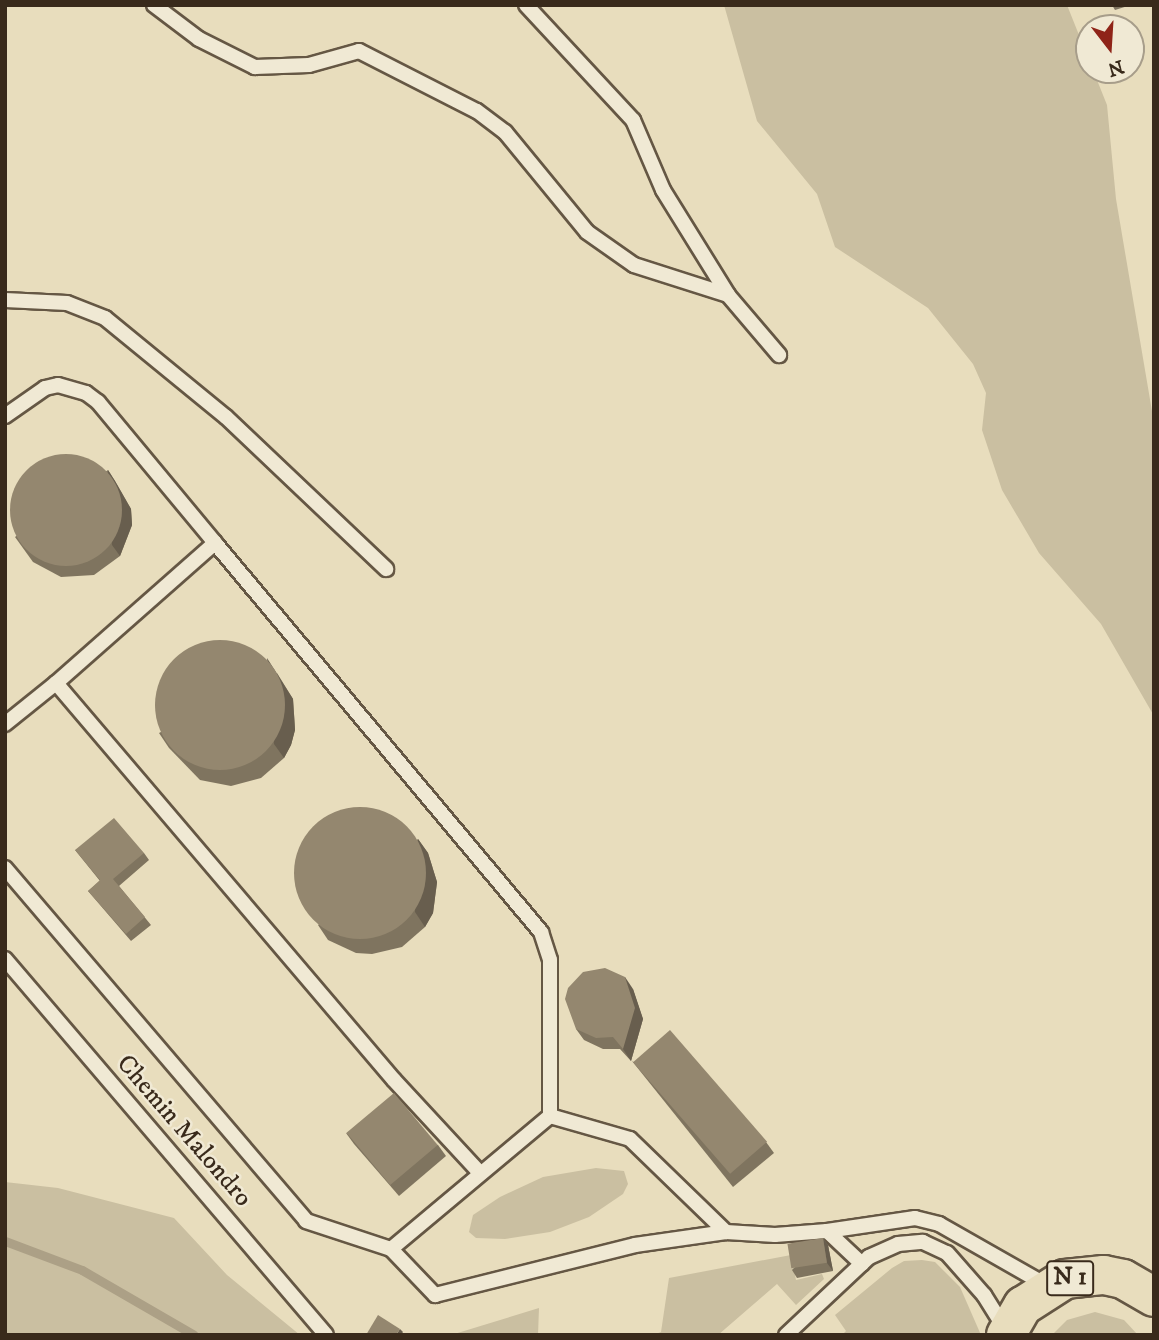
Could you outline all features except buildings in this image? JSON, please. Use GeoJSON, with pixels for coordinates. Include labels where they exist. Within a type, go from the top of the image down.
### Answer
{"type":"FeatureCollection","features":[{"type":"Feature","properties":{"kind":"main road","name":"N 1"},"geometry":{"type":"LineString","coordinates":[[1007,1334],[1023,1306],[1048,1286],[1084,1275],[1104,1275],[1131,1283],[1154,1297]]}},
{"type":"Feature","properties":{"kind":"lane"},"geometry":{"type":"LineString","coordinates":[[154,5],[199,39],[255,67],[309,65],[359,51],[477,111],[505,132],[587,232],[634,265],[728,295]]}},
{"type":"Feature","properties":{"kind":"lane"},"geometry":{"type":"LineString","coordinates":[[526,5],[633,120],[663,190],[728,295],[779,355]]}},
{"type":"Feature","properties":{"kind":"lane"},"geometry":{"type":"LineString","coordinates":[[5,300],[67,303],[105,318],[243,432],[386,569]]}},
{"type":"Feature","properties":{"kind":"lane"},"geometry":{"type":"LineString","coordinates":[[5,416],[45,388],[58,385],[86,393],[98,402],[541,932],[550,960],[550,1116]]}},
{"type":"Feature","properties":{"kind":"lane"},"geometry":{"type":"LineString","coordinates":[[5,724],[56,683],[215,543]]}},
{"type":"Feature","properties":{"kind":"lane"},"geometry":{"type":"LineString","coordinates":[[56,683],[394,1080],[480,1173]]}},
{"type":"Feature","properties":{"kind":"lane"},"geometry":{"type":"LineString","coordinates":[[5,869],[306,1221],[391,1249],[435,1295],[635,1245],[726,1232],[775,1235],[827,1231],[899,1219],[939,1224],[1048,1286]]}},
{"type":"Feature","properties":{"kind":"lane","name":"Chemin Malondro"},"geometry":{"type":"LineString","coordinates":[[5,959],[326,1335]]}},
{"type":"Feature","properties":{"kind":"lane"},"geometry":{"type":"LineString","coordinates":[[391,1249],[550,1116]]}},
{"type":"Feature","properties":{"kind":"lane"},"geometry":{"type":"LineString","coordinates":[[550,1116],[629,1139],[726,1232]]}},
{"type":"Feature","properties":{"kind":"lane"},"geometry":{"type":"LineString","coordinates":[[827,1231],[866,1261]]}},
{"type":"Feature","properties":{"kind":"lane"},"geometry":{"type":"LineString","coordinates":[[786,1335],[866,1261],[898,1244],[923,1242],[947,1253],[984,1295],[1007,1334]]}},
{"type":"Feature","properties":{"kind":"shaded area"},"geometry":{"type":"Polygon","coordinates":[[[724,5],[1067,5],[1075,25],[1075,84],[1099,84],[1107,105],[1116,199],[1154,423],[1154,716],[1101,624],[1039,553],[1002,490],[982,430],[986,393],[973,364],[928,308],[835,247],[817,194],[757,121],[724,5]]]}},
{"type":"Feature","properties":{"kind":"shaded area"},"geometry":{"type":"Polygon","coordinates":[[[596,1168],[624,1171],[628,1184],[623,1194],[589,1217],[550,1232],[505,1239],[476,1238],[469,1232],[473,1215],[500,1197],[543,1177],[596,1168]]]}},
{"type":"Feature","properties":{"kind":"shaded area"},"geometry":{"type":"Polygon","coordinates":[[[5,1182],[58,1188],[174,1218],[227,1275],[300,1335],[7,1335],[5,1182]]]}},
{"type":"Feature","properties":{"kind":"shaded area"},"geometry":{"type":"Polygon","coordinates":[[[791,1255],[796,1280],[822,1274],[824,1279],[796,1305],[777,1284],[718,1335],[653,1335],[661,1332],[669,1278],[791,1255]]]}},
{"type":"Feature","properties":{"kind":"shaded area"},"geometry":{"type":"Polygon","coordinates":[[[904,1261],[935,1262],[960,1287],[981,1335],[842,1335],[846,1331],[835,1315],[892,1268],[904,1261]]]}},
{"type":"Feature","properties":{"kind":"shaded area"},"geometry":{"type":"Polygon","coordinates":[[[539,1308],[538,1335],[451,1335],[539,1308]]]}},
{"type":"Feature","properties":{"kind":"shaded area"},"geometry":{"type":"Polygon","coordinates":[[[1095,1312],[1124,1320],[1138,1335],[1052,1335],[1067,1320],[1095,1312]]]}},
{"type":"Feature","properties":{"kind":"waterway"},"geometry":{"type":"LineString","coordinates":[[5,1241],[82,1270],[194,1335]]}}]}
